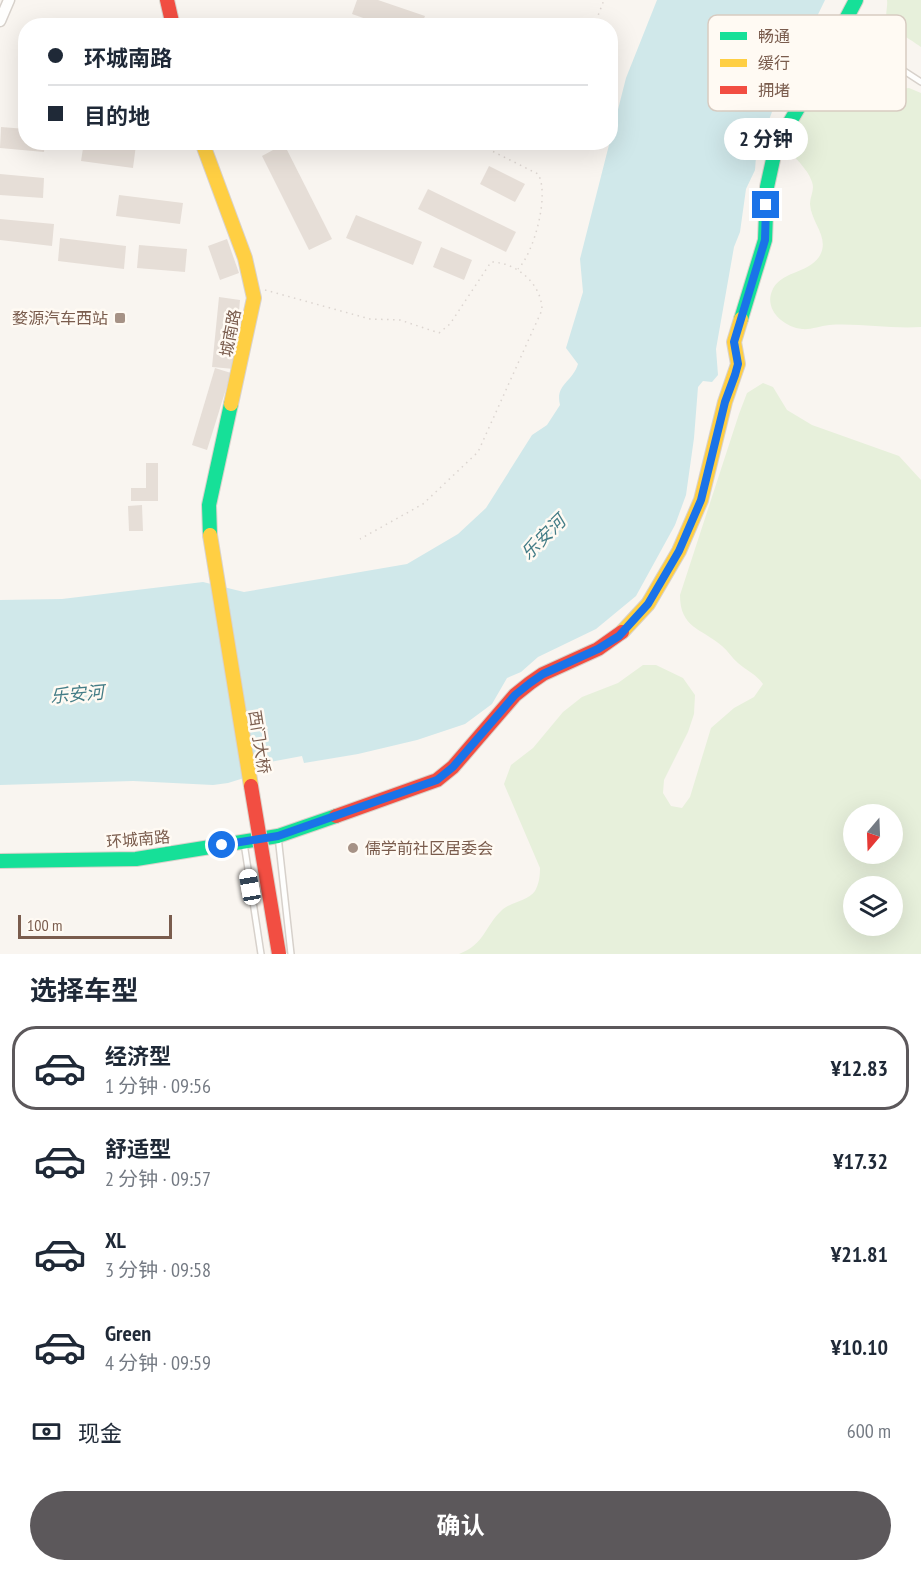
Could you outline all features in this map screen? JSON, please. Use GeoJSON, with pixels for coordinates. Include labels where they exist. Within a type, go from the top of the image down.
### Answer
{"type":"FeatureCollection","features":[{"type":"Feature","properties":{"kind":"street"},"geometry":{"type":"LineString","coordinates":[[0,21],[9,0]]}},
{"type":"Feature","properties":{"kind":"street"},"geometry":{"type":"LineString","coordinates":[[167,0],[171,18]]}},
{"type":"Feature","properties":{"kind":"street","name":"环城南路"},"geometry":{"type":"LineString","coordinates":[[848,15],[856,0]]}},
{"type":"Feature","properties":{"kind":"street","name":"环城南路"},"geometry":{"type":"LineString","coordinates":[[0,861],[136,859],[278,836],[437,780],[453,767],[515,695],[543,674],[598,649],[619,636],[648,604],[688,534],[701,500],[725,402],[738,364],[734,342],[765,240],[766,187],[776,146],[796,111]]}},
{"type":"Feature","properties":{"kind":"street","name":"城南路"},"geometry":{"type":"LineString","coordinates":[[205,150],[245,253],[254,298],[210,506],[210,535]]}},
{"type":"Feature","properties":{"kind":"street","name":"西门大桥"},"geometry":{"type":"LineString","coordinates":[[210,535],[279,954]]}},
{"type":"Feature","properties":{"kind":"lane"},"geometry":{"type":"LineString","coordinates":[[906,72],[921,82]]}},
{"type":"Feature","properties":{"kind":"lane"},"geometry":{"type":"LineString","coordinates":[[278,836],[291,954]]}},
{"type":"Feature","properties":{"kind":"lane"},"geometry":{"type":"LineString","coordinates":[[244,841],[261,954]]}},
{"type":"Feature","properties":{"kind":"path"},"geometry":{"type":"LineString","coordinates":[[597,18],[604,0]]}},
{"type":"Feature","properties":{"kind":"path"},"geometry":{"type":"LineString","coordinates":[[492,150],[538,174],[542,180],[540,215],[529,253],[518,269]]}},
{"type":"Feature","properties":{"kind":"path"},"geometry":{"type":"LineString","coordinates":[[252,286],[370,319],[400,320],[439,333],[450,324],[491,262],[501,262],[518,269],[536,288],[542,300],[542,310],[478,452],[423,504],[360,539]]}},
{"type":"Feature","properties":{"kind":"green space"},"geometry":{"type":"Polygon","coordinates":[[[887,0],[921,0],[921,47],[906,36],[906,15],[886,15],[887,0]]]}},
{"type":"Feature","properties":{"kind":"green space"},"geometry":{"type":"Polygon","coordinates":[[[906,88],[921,93],[921,327],[829,325],[802,329],[782,321],[773,311],[770,298],[776,284],[814,263],[822,250],[822,237],[811,211],[812,182],[798,160],[787,150],[804,111],[906,111],[906,88]]]}},
{"type":"Feature","properties":{"kind":"green space"},"geometry":{"type":"Polygon","coordinates":[[[763,383],[773,387],[787,410],[812,425],[899,456],[921,480],[921,954],[459,954],[468,950],[479,940],[502,910],[535,891],[540,868],[504,784],[511,765],[533,748],[563,712],[582,697],[618,683],[643,665],[656,665],[683,678],[695,695],[694,714],[688,732],[664,780],[663,793],[671,806],[682,808],[690,797],[711,728],[734,708],[754,697],[763,684],[722,646],[688,621],[681,606],[680,595],[747,393],[763,383]]]}},
{"type":"Feature","properties":{"kind":"water","name":"乐安河"},"geometry":{"type":"Polygon","coordinates":[[[657,0],[825,0],[818,15],[708,15],[708,111],[772,111],[769,120],[758,131],[755,170],[746,189],[740,232],[734,247],[716,349],[718,375],[712,382],[703,381],[698,387],[686,495],[675,525],[636,596],[596,629],[538,657],[521,672],[507,678],[492,704],[465,724],[417,740],[358,754],[304,763],[302,756],[270,762],[270,770],[228,783],[213,785],[133,781],[0,785],[0,600],[62,599],[203,582],[244,592],[407,564],[458,534],[486,508],[532,435],[547,425],[560,405],[560,392],[578,364],[566,348],[583,292],[580,259],[608,150],[618,150],[618,109],[626,78],[657,0]]]}},
{"type":"Feature","properties":{"kind":"building"},"geometry":{"type":"Polygon","coordinates":[[[357,0],[378,0],[425,16],[424,18],[363,18],[352,14],[357,0]]]}},
{"type":"Feature","properties":{"kind":"building"},"geometry":{"type":"Polygon","coordinates":[[[1,127],[18,128],[18,150],[0,148],[1,127]]]}},
{"type":"Feature","properties":{"kind":"building"},"geometry":{"type":"Polygon","coordinates":[[[83,150],[135,150],[133,168],[81,161],[83,150]]]}},
{"type":"Feature","properties":{"kind":"building"},"geometry":{"type":"Polygon","coordinates":[[[273,150],[287,150],[332,239],[309,250],[262,156],[273,150]]]}},
{"type":"Feature","properties":{"kind":"building"},"geometry":{"type":"Polygon","coordinates":[[[489,166],[525,184],[515,202],[480,184],[489,166]]]}},
{"type":"Feature","properties":{"kind":"building"},"geometry":{"type":"Polygon","coordinates":[[[0,174],[44,178],[43,198],[0,195],[0,174]]]}},
{"type":"Feature","properties":{"kind":"building"},"geometry":{"type":"Polygon","coordinates":[[[428,189],[516,232],[506,252],[418,209],[428,189]]]}},
{"type":"Feature","properties":{"kind":"building"},"geometry":{"type":"Polygon","coordinates":[[[119,195],[183,203],[180,224],[116,216],[119,195]]]}},
{"type":"Feature","properties":{"kind":"building"},"geometry":{"type":"Polygon","coordinates":[[[356,215],[422,242],[413,265],[346,238],[356,215]]]}},
{"type":"Feature","properties":{"kind":"building"},"geometry":{"type":"Polygon","coordinates":[[[0,219],[54,224],[52,246],[0,240],[0,219]]]}},
{"type":"Feature","properties":{"kind":"building"},"geometry":{"type":"Polygon","coordinates":[[[60,238],[126,246],[124,269],[58,261],[60,238]]]}},
{"type":"Feature","properties":{"kind":"building"},"geometry":{"type":"Polygon","coordinates":[[[227,239],[239,273],[220,280],[208,246],[227,239]]]}},
{"type":"Feature","properties":{"kind":"building"},"geometry":{"type":"Polygon","coordinates":[[[139,245],[187,249],[185,272],[137,268],[139,245]]]}},
{"type":"Feature","properties":{"kind":"building"},"geometry":{"type":"Polygon","coordinates":[[[441,247],[472,260],[464,280],[433,267],[441,247]]]}},
{"type":"Feature","properties":{"kind":"building"},"geometry":{"type":"Polygon","coordinates":[[[219,297],[240,300],[234,369],[212,367],[219,297]]]}},
{"type":"Feature","properties":{"kind":"building"},"geometry":{"type":"Polygon","coordinates":[[[215,368],[231,373],[207,450],[192,445],[215,368]]]}},
{"type":"Feature","properties":{"kind":"building"},"geometry":{"type":"Polygon","coordinates":[[[146,463],[158,463],[158,501],[131,501],[131,488],[146,488],[146,463]]]}},
{"type":"Feature","properties":{"kind":"building"},"geometry":{"type":"Polygon","coordinates":[[[142,505],[143,531],[129,531],[128,506],[142,505]]]}},
{"type":"Feature","properties":{"kind":"traffic: fast"},"geometry":{"type":"LineString","coordinates":[[848,15],[856,0]]}},
{"type":"Feature","properties":{"kind":"traffic: fast"},"geometry":{"type":"LineString","coordinates":[[741,319],[765,240],[767,187],[776,146],[796,111]]}},
{"type":"Feature","properties":{"kind":"traffic: fast"},"geometry":{"type":"LineString","coordinates":[[210,535],[209,505],[231,404]]}},
{"type":"Feature","properties":{"kind":"traffic: fast"},"geometry":{"type":"LineString","coordinates":[[0,861],[136,859],[278,836],[336,816]]}},
{"type":"Feature","properties":{"kind":"traffic: slow"},"geometry":{"type":"LineString","coordinates":[[205,150],[245,258],[254,298],[231,404]]}},
{"type":"Feature","properties":{"kind":"traffic: slow"},"geometry":{"type":"LineString","coordinates":[[622,632],[648,604],[679,551],[701,500],[725,402],[738,364],[734,342],[741,319]]}},
{"type":"Feature","properties":{"kind":"traffic: slow"},"geometry":{"type":"LineString","coordinates":[[210,535],[251,786]]}},
{"type":"Feature","properties":{"kind":"traffic: jam"},"geometry":{"type":"LineString","coordinates":[[167,0],[171,18]]}},
{"type":"Feature","properties":{"kind":"traffic: jam"},"geometry":{"type":"LineString","coordinates":[[336,816],[437,780],[453,767],[515,695],[543,674],[598,649],[622,632]]}},
{"type":"Feature","properties":{"kind":"traffic: jam"},"geometry":{"type":"LineString","coordinates":[[251,786],[279,954]]}},
{"type":"Feature","properties":{"kind":"place","name":"婺源汽车西站"},"geometry":{"type":"Point","coordinates":[120,318]}},
{"type":"Feature","properties":{"kind":"place","name":"儒学前社区居委会"},"geometry":{"type":"Point","coordinates":[353,848]}},
{"type":"Feature","properties":{"kind":"route"},"geometry":{"type":"LineString","coordinates":[[222,845],[278,836],[437,780],[453,767],[515,695],[543,674],[598,649],[619,636],[633,622],[648,604],[679,551],[701,500],[725,402],[738,364],[734,342],[765,240],[766,205]]}}]}
